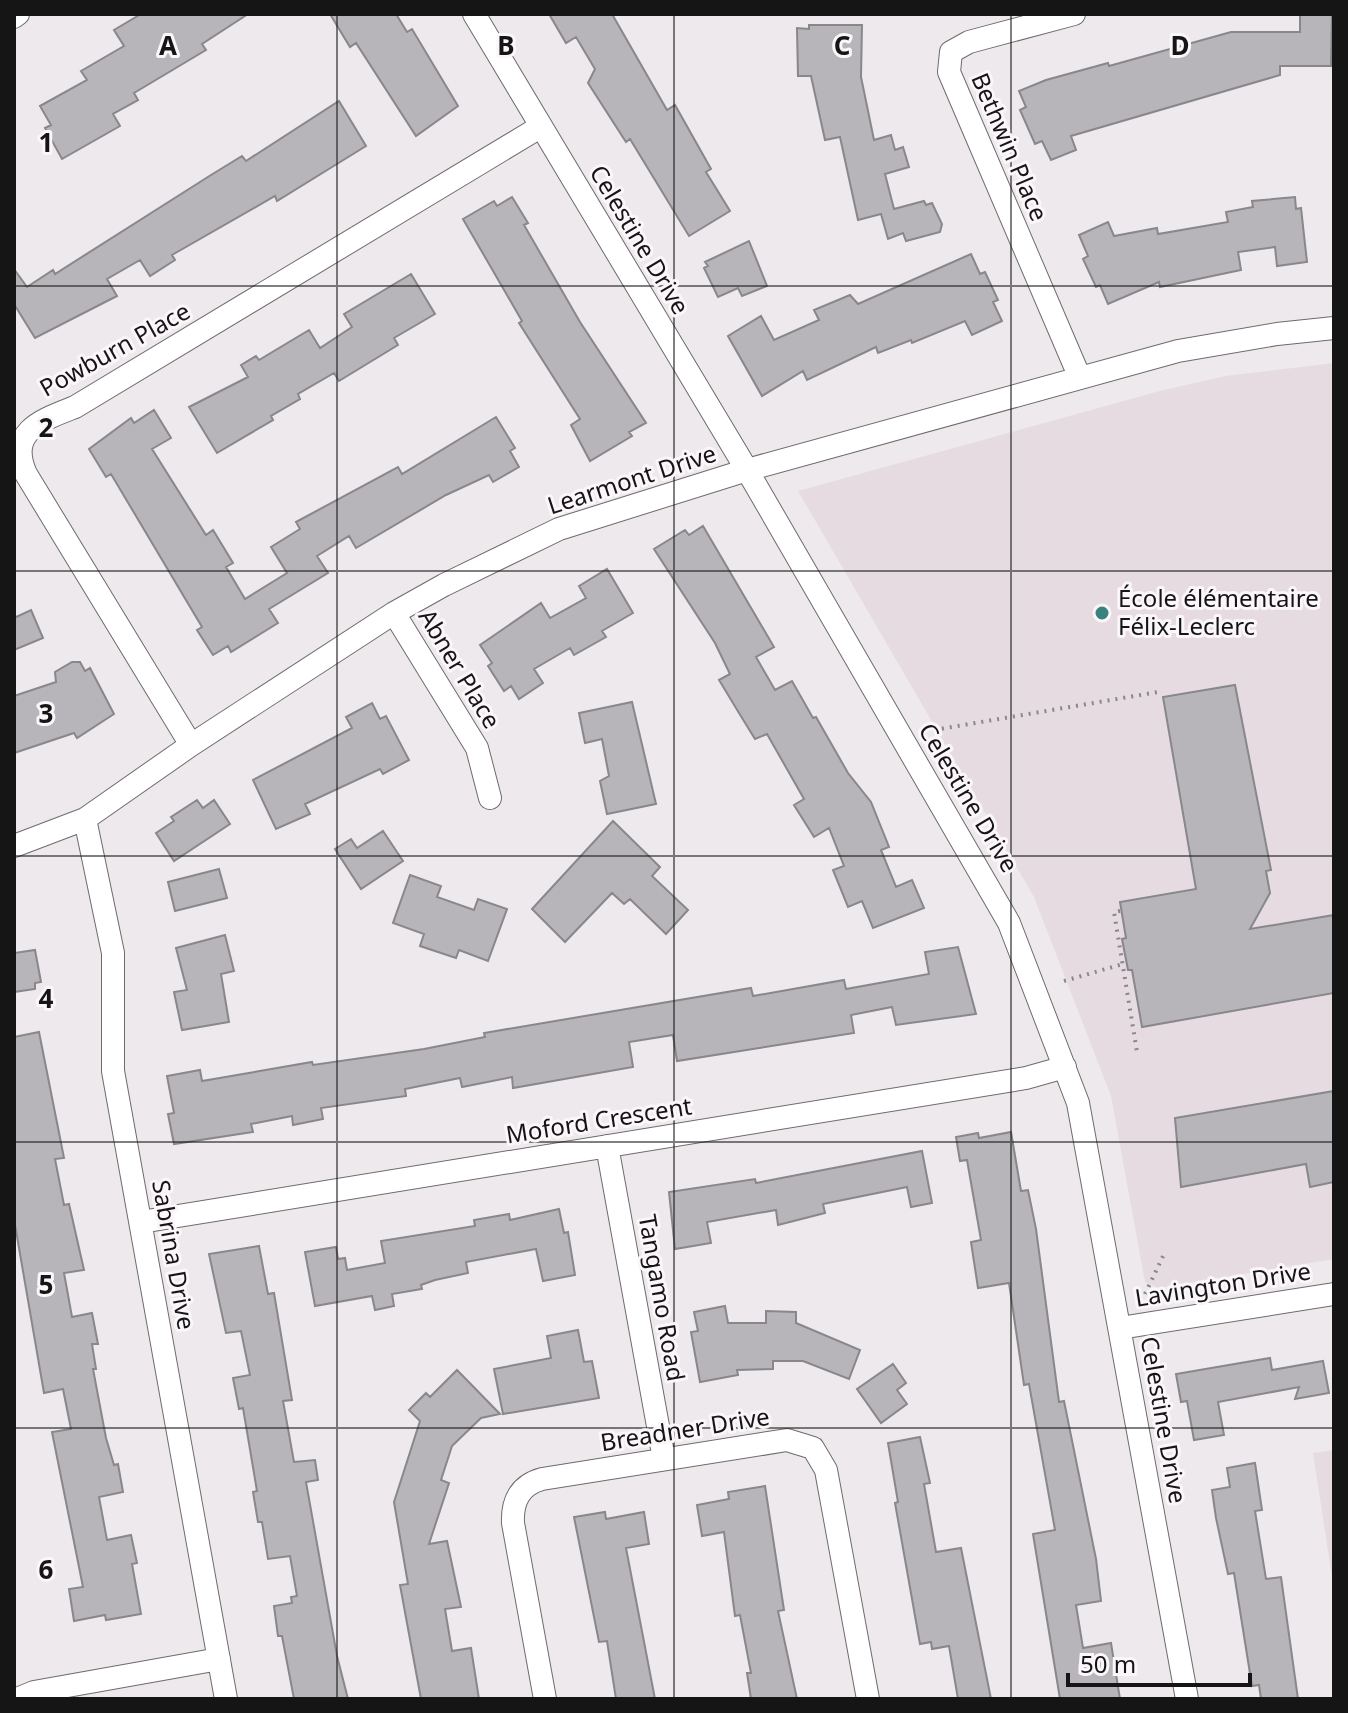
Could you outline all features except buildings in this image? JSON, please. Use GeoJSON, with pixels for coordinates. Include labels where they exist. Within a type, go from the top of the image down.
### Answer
{"type":"FeatureCollection","features":[{"type":"Feature","properties":{"kind":"street","name":"Celestine Drive"},"geometry":{"type":"LineString","coordinates":[[474,14],[747,470],[998,900],[1065,1067],[1085,1137],[1187,1699]]}},
{"type":"Feature","properties":{"kind":"street","name":"Bethwin Place"},"geometry":{"type":"LineString","coordinates":[[1074,14],[969,42],[951,52],[949,72],[1080,378]]}},
{"type":"Feature","properties":{"kind":"street","name":"Powburn Place"},"geometry":{"type":"LineString","coordinates":[[191,745],[26,474],[19,458],[22,439],[42,420],[75,407],[540,127]]}},
{"type":"Feature","properties":{"kind":"street","name":"Learmont Drive"},"geometry":{"type":"LineString","coordinates":[[14,846],[85,819],[191,745],[394,613],[559,529],[747,470],[1080,378],[1225,342],[1334,328]]}},
{"type":"Feature","properties":{"kind":"street","name":"Abner Place"},"geometry":{"type":"LineString","coordinates":[[394,613],[477,748],[490,798]]}},
{"type":"Feature","properties":{"kind":"street","name":"Sabrina Drive"},"geometry":{"type":"LineString","coordinates":[[85,819],[113,953],[113,1071],[226,1699]]}},
{"type":"Feature","properties":{"kind":"street","name":"Moford Crescent"},"geometry":{"type":"LineString","coordinates":[[141,1222],[1026,1078],[1065,1067]]}},
{"type":"Feature","properties":{"kind":"street","name":"Tangamo Road"},"geometry":{"type":"LineString","coordinates":[[607,1146],[664,1459]]}},
{"type":"Feature","properties":{"kind":"street","name":"Lavington Drive"},"geometry":{"type":"LineString","coordinates":[[1120,1328],[1334,1294]]}},
{"type":"Feature","properties":{"kind":"street","name":"Breadner Drive"},"geometry":{"type":"LineString","coordinates":[[545,1699],[513,1523],[519,1494],[525,1486],[542,1479],[787,1440],[803,1442],[821,1457],[868,1699]]}},
{"type":"Feature","properties":{"kind":"street"},"geometry":{"type":"LineString","coordinates":[[17,1699],[34,1692],[219,1659]]}},
{"type":"Feature","properties":{"kind":"path"},"geometry":{"type":"LineString","coordinates":[[934,730],[1158,692]]}},
{"type":"Feature","properties":{"kind":"path"},"geometry":{"type":"LineString","coordinates":[[1120,911],[1114,912],[1137,1052]]}},
{"type":"Feature","properties":{"kind":"path"},"geometry":{"type":"LineString","coordinates":[[1064,981],[1123,964]]}},
{"type":"Feature","properties":{"kind":"path"},"geometry":{"type":"LineString","coordinates":[[1145,1294],[1164,1254]]}},
{"type":"Feature","properties":{"kind":"path"},"geometry":{"type":"LineString","coordinates":[[1334,1506],[1334,1537]]}},
{"type":"Feature","properties":{"kind":"shaded area","name":"École élémentaire Félix-Leclerc"},"geometry":{"type":"Polygon","coordinates":[[[1334,363],[1334,1259],[1159,1288],[1145,1282],[1111,1096],[1034,897],[798,491],[1160,391],[1225,376],[1334,363]]]}},
{"type":"Feature","properties":{"kind":"shaded area"},"geometry":{"type":"Polygon","coordinates":[[[1334,1450],[1334,1590],[1313,1453],[1334,1450]]]}},
{"type":"Feature","properties":{"kind":"place","name":"École élémentaire Félix-Leclerc"},"geometry":{"type":"Point","coordinates":[1102,613]}}]}
